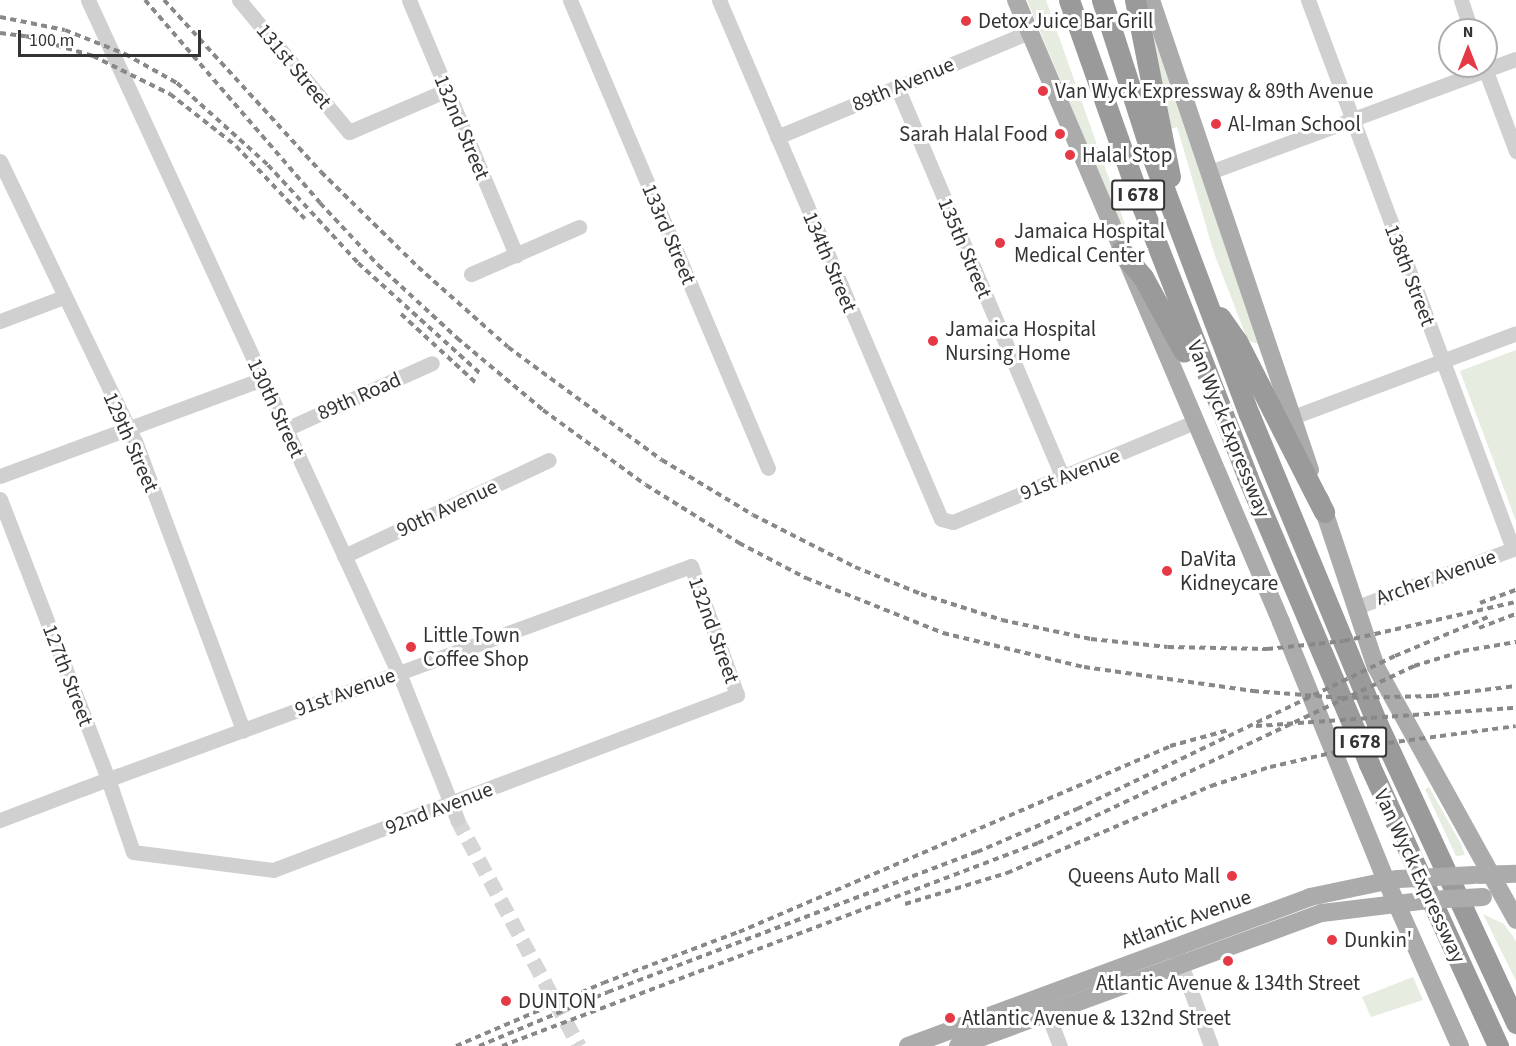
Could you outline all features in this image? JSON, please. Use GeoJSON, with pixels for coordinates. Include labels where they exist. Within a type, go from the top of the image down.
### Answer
{"type":"FeatureCollection","features":[{"type":"Feature","properties":{"kind":"highway","name":"Van Wyck Expressway"},"geometry":{"type":"LineString","coordinates":[[1069,0],[1222,414],[1369,764],[1498,1046]]}},
{"type":"Feature","properties":{"kind":"highway","name":"Van Wyck Expressway"},"geometry":{"type":"LineString","coordinates":[[1102,0],[1200,287],[1377,723],[1516,1023]]}},
{"type":"Feature","properties":{"kind":"highway"},"geometry":{"type":"LineString","coordinates":[[1135,0],[1184,245]]}},
{"type":"Feature","properties":{"kind":"highway"},"geometry":{"type":"LineString","coordinates":[[1121,251],[1157,300],[1198,383],[1222,414]]}},
{"type":"Feature","properties":{"kind":"highway"},"geometry":{"type":"LineString","coordinates":[[1200,287],[1237,341],[1324,512]]}},
{"type":"Feature","properties":{"kind":"main road","name":"Van Wyck Expressway"},"geometry":{"type":"LineString","coordinates":[[1016,0],[1194,422],[1404,902],[1460,1046]]}},
{"type":"Feature","properties":{"kind":"main road"},"geometry":{"type":"LineString","coordinates":[[1151,0],[1376,667],[1481,874],[1509,896],[1516,920]]}},
{"type":"Feature","properties":{"kind":"main road","name":"Atlantic Avenue"},"geometry":{"type":"LineString","coordinates":[[1178,956],[1325,892],[1392,879],[1516,874]]}},
{"type":"Feature","properties":{"kind":"main road","name":"Atlantic Avenue"},"geometry":{"type":"LineString","coordinates":[[910,1046],[1044,1005],[1178,956],[1334,909],[1509,896]]}},
{"type":"Feature","properties":{"kind":"main road","name":"Atlantic Avenue"},"geometry":{"type":"LineString","coordinates":[[958,1046],[1044,1005]]}},
{"type":"Feature","properties":{"kind":"street","name":"130th Street"},"geometry":{"type":"LineString","coordinates":[[88,0],[398,673],[457,819]]}},
{"type":"Feature","properties":{"kind":"street","name":"131st Street"},"geometry":{"type":"LineString","coordinates":[[239,0],[349,132],[447,90]]}},
{"type":"Feature","properties":{"kind":"street","name":"132nd Street"},"geometry":{"type":"LineString","coordinates":[[409,0],[516,255]]}},
{"type":"Feature","properties":{"kind":"street","name":"133rd Street"},"geometry":{"type":"LineString","coordinates":[[570,0],[768,468]]}},
{"type":"Feature","properties":{"kind":"street","name":"134th Street"},"geometry":{"type":"LineString","coordinates":[[719,0],[938,516],[945,522]]}},
{"type":"Feature","properties":{"kind":"street","name":"138th Street"},"geometry":{"type":"LineString","coordinates":[[1308,0],[1514,548]]}},
{"type":"Feature","properties":{"kind":"street"},"geometry":{"type":"LineString","coordinates":[[1461,0],[1467,18]]}},
{"type":"Feature","properties":{"kind":"street","name":"89th Avenue"},"geometry":{"type":"LineString","coordinates":[[777,137],[1029,32]]}},
{"type":"Feature","properties":{"kind":"street"},"geometry":{"type":"LineString","coordinates":[[1498,64],[1516,59]]}},
{"type":"Feature","properties":{"kind":"street"},"geometry":{"type":"LineString","coordinates":[[1210,172],[1459,78]]}},
{"type":"Feature","properties":{"kind":"street"},"geometry":{"type":"LineString","coordinates":[[1489,78],[1516,151]]}},
{"type":"Feature","properties":{"kind":"street","name":"135th Street"},"geometry":{"type":"LineString","coordinates":[[897,87],[1062,476]]}},
{"type":"Feature","properties":{"kind":"street","name":"129th Street"},"geometry":{"type":"LineString","coordinates":[[0,161],[128,427],[243,730]]}},
{"type":"Feature","properties":{"kind":"street"},"geometry":{"type":"LineString","coordinates":[[471,274],[579,227]]}},
{"type":"Feature","properties":{"kind":"street"},"geometry":{"type":"LineString","coordinates":[[0,321],[64,297]]}},
{"type":"Feature","properties":{"kind":"street"},"geometry":{"type":"LineString","coordinates":[[1293,417],[1516,333]]}},
{"type":"Feature","properties":{"kind":"street","name":"89th Road"},"geometry":{"type":"LineString","coordinates":[[286,429],[432,363]]}},
{"type":"Feature","properties":{"kind":"street"},"geometry":{"type":"LineString","coordinates":[[0,476],[262,379]]}},
{"type":"Feature","properties":{"kind":"street","name":"91st Avenue"},"geometry":{"type":"LineString","coordinates":[[945,522],[953,522],[1194,422]]}},
{"type":"Feature","properties":{"kind":"street","name":"90th Avenue"},"geometry":{"type":"LineString","coordinates":[[344,556],[549,460]]}},
{"type":"Feature","properties":{"kind":"street","name":"127th Street"},"geometry":{"type":"LineString","coordinates":[[0,500],[108,779],[133,852]]}},
{"type":"Feature","properties":{"kind":"street","name":"Archer Avenue"},"geometry":{"type":"LineString","coordinates":[[1357,607],[1514,548]]}},
{"type":"Feature","properties":{"kind":"street","name":"132nd Street"},"geometry":{"type":"LineString","coordinates":[[691,566],[737,694]]}},
{"type":"Feature","properties":{"kind":"street","name":"91st Avenue"},"geometry":{"type":"LineString","coordinates":[[0,820],[691,566]]}},
{"type":"Feature","properties":{"kind":"street","name":"92nd Avenue"},"geometry":{"type":"LineString","coordinates":[[133,852],[273,870],[450,805],[737,694]]}},
{"type":"Feature","properties":{"kind":"street"},"geometry":{"type":"LineString","coordinates":[[1178,956],[1211,1046]]}},
{"type":"Feature","properties":{"kind":"street"},"geometry":{"type":"LineString","coordinates":[[1044,1005],[1060,1046]]}},
{"type":"Feature","properties":{"kind":"shaded area"},"geometry":{"type":"Polygon","coordinates":[[[1027,0],[1046,0],[1139,264],[1119,221],[1027,0]]]}},
{"type":"Feature","properties":{"kind":"shaded area"},"geometry":{"type":"Polygon","coordinates":[[[1144,19],[1152,23],[1259,344],[1248,341],[1214,253],[1177,127],[1170,129],[1144,19]]]}},
{"type":"Feature","properties":{"kind":"shaded area"},"geometry":{"type":"Polygon","coordinates":[[[1516,350],[1516,521],[1460,371],[1516,350]]]}},
{"type":"Feature","properties":{"kind":"shaded area"},"geometry":{"type":"Polygon","coordinates":[[[1429,787],[1465,855],[1456,856],[1425,789],[1429,787]]]}},
{"type":"Feature","properties":{"kind":"shaded area"},"geometry":{"type":"Polygon","coordinates":[[[1483,914],[1504,924],[1516,941],[1516,981],[1483,914]]]}},
{"type":"Feature","properties":{"kind":"shaded area"},"geometry":{"type":"Polygon","coordinates":[[[1413,977],[1423,1000],[1371,1017],[1362,997],[1413,977]]]}},
{"type":"Feature","properties":{"kind":"tunnel"},"geometry":{"type":"LineString","coordinates":[[457,819],[579,1046]]}},
{"type":"Feature","properties":{"kind":"railway"},"geometry":{"type":"LineString","coordinates":[[145,0],[320,203],[378,265],[457,338],[543,410],[646,485],[739,543],[806,578],[943,633],[1084,667],[1253,691],[1342,698],[1433,696],[1516,686]]}},
{"type":"Feature","properties":{"kind":"railway"},"geometry":{"type":"LineString","coordinates":[[164,0],[321,172],[418,267],[508,347],[662,460],[753,515],[855,567],[921,594],[1002,620],[1091,639],[1168,647],[1267,649],[1344,641],[1516,602]]}},
{"type":"Feature","properties":{"kind":"railway"},"geometry":{"type":"LineString","coordinates":[[0,17],[65,30],[125,54],[177,83],[268,165],[358,263],[482,375]]}},
{"type":"Feature","properties":{"kind":"railway"},"geometry":{"type":"LineString","coordinates":[[0,33],[26,36],[93,56],[170,94],[236,146],[305,219]]}},
{"type":"Feature","properties":{"kind":"railway"},"geometry":{"type":"LineString","coordinates":[[401,314],[476,383]]}},
{"type":"Feature","properties":{"kind":"railway"},"geometry":{"type":"LineString","coordinates":[[1480,603],[1516,590]]}},
{"type":"Feature","properties":{"kind":"railway"},"geometry":{"type":"LineString","coordinates":[[1479,628],[1516,614]]}},
{"type":"Feature","properties":{"kind":"railway"},"geometry":{"type":"LineString","coordinates":[[479,1046],[608,992],[977,852],[1077,809],[1395,656],[1488,617]]}},
{"type":"Feature","properties":{"kind":"railway"},"geometry":{"type":"LineString","coordinates":[[502,1046],[1038,843],[1414,666],[1463,651],[1516,642]]}},
{"type":"Feature","properties":{"kind":"railway"},"geometry":{"type":"LineString","coordinates":[[1256,726],[1516,708]]}},
{"type":"Feature","properties":{"kind":"railway"},"geometry":{"type":"LineString","coordinates":[[905,904],[1007,873],[1211,786],[1270,767],[1357,747],[1516,726]]}},
{"type":"Feature","properties":{"kind":"railway"},"geometry":{"type":"LineString","coordinates":[[456,1046],[603,983],[739,932],[1170,746],[1229,730]]}},
{"type":"Feature","properties":{"kind":"place","name":"Detox Juice Bar Grill"},"geometry":{"type":"Point","coordinates":[966,21]}},
{"type":"Feature","properties":{"kind":"place","name":"Van Wyck Expressway & 89th Avenue"},"geometry":{"type":"Point","coordinates":[1043,91]}},
{"type":"Feature","properties":{"kind":"place","name":"Al-Iman School"},"geometry":{"type":"Point","coordinates":[1216,124]}},
{"type":"Feature","properties":{"kind":"place","name":"Sarah Halal Food"},"geometry":{"type":"Point","coordinates":[1060,134]}},
{"type":"Feature","properties":{"kind":"place","name":"Halal Stop"},"geometry":{"type":"Point","coordinates":[1070,155]}},
{"type":"Feature","properties":{"kind":"place","name":"Jamaica Hospital Medical Center"},"geometry":{"type":"Point","coordinates":[1000,243]}},
{"type":"Feature","properties":{"kind":"place","name":"Jamaica Hospital Nursing Home"},"geometry":{"type":"Point","coordinates":[933,341]}},
{"type":"Feature","properties":{"kind":"place","name":"DaVita Kidneycare"},"geometry":{"type":"Point","coordinates":[1167,571]}},
{"type":"Feature","properties":{"kind":"place","name":"Little Town Coffee Shop"},"geometry":{"type":"Point","coordinates":[411,647]}},
{"type":"Feature","properties":{"kind":"place","name":"Queens Auto Mall"},"geometry":{"type":"Point","coordinates":[1232,876]}},
{"type":"Feature","properties":{"kind":"place","name":"Dunkin'"},"geometry":{"type":"Point","coordinates":[1332,940]}},
{"type":"Feature","properties":{"kind":"place","name":"Atlantic Avenue & 134th Street"},"geometry":{"type":"Point","coordinates":[1228,961]}},
{"type":"Feature","properties":{"kind":"place","name":"DUNTON"},"geometry":{"type":"Point","coordinates":[506,1001]}},
{"type":"Feature","properties":{"kind":"place","name":"Atlantic Avenue & 132nd Street"},"geometry":{"type":"Point","coordinates":[950,1018]}}]}
